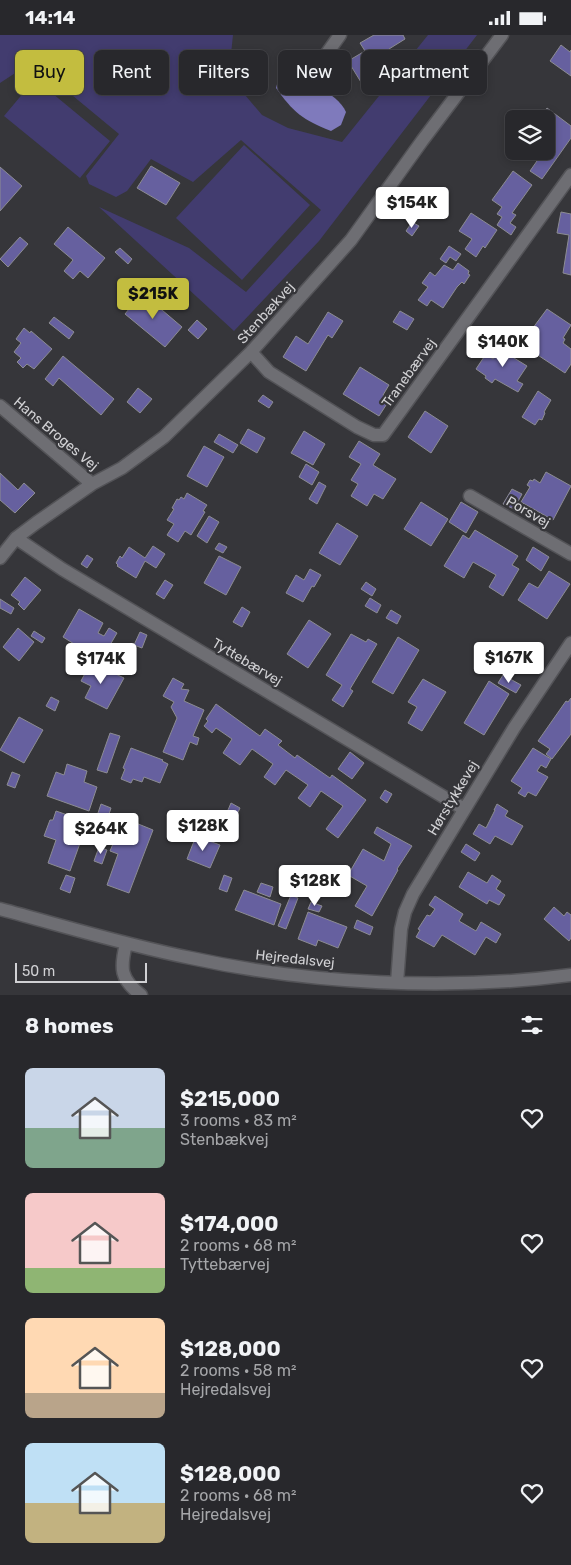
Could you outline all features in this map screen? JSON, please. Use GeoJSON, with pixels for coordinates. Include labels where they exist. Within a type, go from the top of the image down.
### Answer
{"type":"FeatureCollection","features":[{"type":"Feature","properties":{"kind":"street"},"geometry":{"type":"LineString","coordinates":[[329,50],[340,35]]}},
{"type":"Feature","properties":{"kind":"street","name":"Stenbækvej"},"geometry":{"type":"LineString","coordinates":[[0,558],[16,538],[36,523],[164,437],[251,353],[351,240],[422,141],[502,35]]}},
{"type":"Feature","properties":{"kind":"street","name":"Tranebærvej"},"geometry":{"type":"LineString","coordinates":[[251,353],[269,372],[357,427],[374,435],[384,435],[571,176]]}},
{"type":"Feature","properties":{"kind":"street","name":"Hans Broges Vej"},"geometry":{"type":"LineString","coordinates":[[0,406],[92,484]]}},
{"type":"Feature","properties":{"kind":"street","name":"Porsvej"},"geometry":{"type":"LineString","coordinates":[[470,496],[571,554]]}},
{"type":"Feature","properties":{"kind":"street","name":"Tyttebærvej"},"geometry":{"type":"LineString","coordinates":[[16,538],[62,569],[464,809]]}},
{"type":"Feature","properties":{"kind":"street","name":"Hørstykkevej"},"geometry":{"type":"LineString","coordinates":[[397,983],[401,929],[405,912],[413,894],[514,728],[571,643]]}},
{"type":"Feature","properties":{"kind":"street","name":"Hejredalsvej"},"geometry":{"type":"LineString","coordinates":[[0,909],[126,944],[258,971],[462,989],[571,975]]}},
{"type":"Feature","properties":{"kind":"street"},"geometry":{"type":"LineString","coordinates":[[126,944],[121,963],[124,978],[141,995]]}},
{"type":"Feature","properties":{"kind":"shaded area"},"geometry":{"type":"Polygon","coordinates":[[[0,35],[233,35],[231,50],[179,50],[179,95],[245,95],[262,115],[288,128],[342,142],[380,95],[431,95],[319,241],[234,331],[99,207],[189,248],[246,292],[321,210],[241,140],[193,182],[151,159],[127,191],[116,197],[89,184],[86,176],[119,134],[72,95],[84,95],[84,50],[15,50],[15,73],[0,83],[0,35]]]}},
{"type":"Feature","properties":{"kind":"shaded area"},"geometry":{"type":"Polygon","coordinates":[[[428,35],[477,35],[465,50],[416,50],[428,35]]]}},
{"type":"Feature","properties":{"kind":"shaded area"},"geometry":{"type":"Polygon","coordinates":[[[22,95],[54,95],[110,141],[80,178],[4,116],[22,95]]]}},
{"type":"Feature","properties":{"kind":"shaded area"},"geometry":{"type":"Polygon","coordinates":[[[282,95],[331,95],[346,112],[341,125],[331,131],[306,119],[282,95]]]}},
{"type":"Feature","properties":{"kind":"shaded area"},"geometry":{"type":"Polygon","coordinates":[[[244,145],[310,205],[242,280],[176,218],[244,145]]]}},
{"type":"Feature","properties":{"kind":"building"},"geometry":{"type":"Polygon","coordinates":[[[374,35],[403,35],[405,39],[390,50],[364,50],[360,43],[374,35]]]}},
{"type":"Feature","properties":{"kind":"building"},"geometry":{"type":"Polygon","coordinates":[[[561,45],[570,52],[571,50],[571,76],[550,61],[561,45]]]}},
{"type":"Feature","properties":{"kind":"building"},"geometry":{"type":"Polygon","coordinates":[[[361,53],[361,82],[351,66],[351,59],[361,53]]]}},
{"type":"Feature","properties":{"kind":"building"},"geometry":{"type":"Polygon","coordinates":[[[555,114],[571,126],[571,138],[542,179],[530,171],[538,160],[555,160],[555,114]]]}},
{"type":"Feature","properties":{"kind":"building"},"geometry":{"type":"Polygon","coordinates":[[[151,166],[180,183],[166,205],[137,188],[151,166]]]}},
{"type":"Feature","properties":{"kind":"building"},"geometry":{"type":"Polygon","coordinates":[[[0,167],[22,186],[0,211],[0,167]]]}},
{"type":"Feature","properties":{"kind":"building"},"geometry":{"type":"Polygon","coordinates":[[[513,171],[532,185],[512,213],[516,215],[510,223],[516,227],[511,235],[497,225],[502,217],[497,214],[502,207],[492,200],[513,171]]]}},
{"type":"Feature","properties":{"kind":"building"},"geometry":{"type":"Polygon","coordinates":[[[561,212],[571,214],[571,275],[563,273],[569,235],[557,233],[561,212]]]}},
{"type":"Feature","properties":{"kind":"building"},"geometry":{"type":"Polygon","coordinates":[[[471,213],[497,230],[485,248],[483,246],[476,257],[465,249],[472,239],[459,231],[471,213]]]}},
{"type":"Feature","properties":{"kind":"building"},"geometry":{"type":"Polygon","coordinates":[[[412,222],[419,226],[412,236],[406,231],[412,222]]]}},
{"type":"Feature","properties":{"kind":"building"},"geometry":{"type":"Polygon","coordinates":[[[68,227],[105,258],[88,278],[80,271],[73,279],[64,271],[73,260],[54,244],[68,227]]]}},
{"type":"Feature","properties":{"kind":"building"},"geometry":{"type":"Polygon","coordinates":[[[20,237],[28,244],[8,267],[0,259],[20,237]]]}},
{"type":"Feature","properties":{"kind":"building"},"geometry":{"type":"Polygon","coordinates":[[[449,246],[461,254],[456,261],[450,257],[446,263],[440,259],[449,246]]]}},
{"type":"Feature","properties":{"kind":"building"},"geometry":{"type":"Polygon","coordinates":[[[120,248],[132,259],[128,264],[115,252],[120,248]]]}},
{"type":"Feature","properties":{"kind":"building"},"geometry":{"type":"Polygon","coordinates":[[[458,263],[469,271],[468,274],[470,275],[464,284],[462,282],[457,287],[443,308],[431,300],[427,306],[418,300],[428,287],[422,283],[430,272],[435,276],[444,265],[453,270],[458,263]]]}},
{"type":"Feature","properties":{"kind":"building"},"geometry":{"type":"Polygon","coordinates":[[[142,293],[182,327],[165,347],[125,314],[142,293]]]}},
{"type":"Feature","properties":{"kind":"building"},"geometry":{"type":"Polygon","coordinates":[[[547,309],[571,325],[563,338],[565,339],[563,343],[571,349],[571,364],[565,373],[521,344],[547,309]]]}},
{"type":"Feature","properties":{"kind":"building"},"geometry":{"type":"Polygon","coordinates":[[[400,311],[414,319],[407,330],[393,322],[400,311]]]}},
{"type":"Feature","properties":{"kind":"building"},"geometry":{"type":"Polygon","coordinates":[[[328,312],[343,321],[332,338],[328,335],[306,371],[283,357],[296,336],[308,344],[328,312]]]}},
{"type":"Feature","properties":{"kind":"building"},"geometry":{"type":"Polygon","coordinates":[[[54,317],[74,332],[69,339],[49,323],[54,317]]]}},
{"type":"Feature","properties":{"kind":"building"},"geometry":{"type":"Polygon","coordinates":[[[197,320],[207,329],[198,339],[188,330],[197,320]]]}},
{"type":"Feature","properties":{"kind":"building"},"geometry":{"type":"Polygon","coordinates":[[[24,328],[30,333],[31,331],[52,349],[34,369],[27,364],[23,368],[17,362],[21,358],[14,352],[21,343],[16,339],[24,328]]]}},
{"type":"Feature","properties":{"kind":"building"},"geometry":{"type":"Polygon","coordinates":[[[503,343],[518,353],[514,358],[527,366],[517,381],[523,384],[518,392],[495,379],[492,383],[476,369],[486,354],[493,359],[503,343]]]}},
{"type":"Feature","properties":{"kind":"building"},"geometry":{"type":"Polygon","coordinates":[[[63,356],[114,399],[101,415],[59,378],[53,386],[45,379],[63,356]]]}},
{"type":"Feature","properties":{"kind":"building"},"geometry":{"type":"Polygon","coordinates":[[[360,367],[389,385],[383,395],[390,399],[379,416],[343,394],[360,367]]]}},
{"type":"Feature","properties":{"kind":"building"},"geometry":{"type":"Polygon","coordinates":[[[138,388],[152,399],[140,413],[127,402],[138,388]]]}},
{"type":"Feature","properties":{"kind":"building"},"geometry":{"type":"Polygon","coordinates":[[[538,391],[551,400],[542,420],[539,419],[535,425],[522,417],[538,391]]]}},
{"type":"Feature","properties":{"kind":"building"},"geometry":{"type":"Polygon","coordinates":[[[263,395],[273,402],[269,408],[258,401],[263,395]]]}},
{"type":"Feature","properties":{"kind":"building"},"geometry":{"type":"Polygon","coordinates":[[[425,411],[448,426],[431,453],[408,437],[425,411]]]}},
{"type":"Feature","properties":{"kind":"building"},"geometry":{"type":"Polygon","coordinates":[[[248,429],[265,438],[257,453],[240,443],[248,429]]]}},
{"type":"Feature","properties":{"kind":"building"},"geometry":{"type":"Polygon","coordinates":[[[304,431],[325,444],[313,465],[291,453],[304,431]]]}},
{"type":"Feature","properties":{"kind":"building"},"geometry":{"type":"Polygon","coordinates":[[[219,434],[238,445],[233,453],[214,442],[219,434]]]}},
{"type":"Feature","properties":{"kind":"building"},"geometry":{"type":"Polygon","coordinates":[[[359,441],[380,454],[373,465],[396,479],[383,499],[374,494],[367,506],[351,496],[358,484],[351,480],[361,464],[349,457],[359,441]]]}},
{"type":"Feature","properties":{"kind":"building"},"geometry":{"type":"Polygon","coordinates":[[[204,446],[224,457],[207,487],[187,476],[204,446]]]}},
{"type":"Feature","properties":{"kind":"building"},"geometry":{"type":"Polygon","coordinates":[[[306,464],[319,472],[312,485],[299,477],[306,464]]]}},
{"type":"Feature","properties":{"kind":"building"},"geometry":{"type":"Polygon","coordinates":[[[546,472],[571,486],[553,520],[521,502],[530,487],[527,485],[530,480],[533,481],[534,479],[540,483],[546,472]]]}},
{"type":"Feature","properties":{"kind":"building"},"geometry":{"type":"Polygon","coordinates":[[[0,473],[18,490],[24,483],[35,493],[15,513],[0,500],[0,473]]]}},
{"type":"Feature","properties":{"kind":"building"},"geometry":{"type":"Polygon","coordinates":[[[319,482],[326,486],[317,504],[309,499],[319,482]]]}},
{"type":"Feature","properties":{"kind":"building"},"geometry":{"type":"Polygon","coordinates":[[[512,489],[522,494],[514,509],[503,504],[512,489]]]}},
{"type":"Feature","properties":{"kind":"building"},"geometry":{"type":"Polygon","coordinates":[[[187,493],[207,505],[203,511],[205,512],[191,535],[185,531],[178,542],[167,535],[174,524],[167,520],[174,509],[172,508],[177,499],[179,500],[181,497],[184,499],[187,493]]]}},
{"type":"Feature","properties":{"kind":"building"},"geometry":{"type":"Polygon","coordinates":[[[421,502],[448,519],[431,546],[404,529],[421,502]]]}},
{"type":"Feature","properties":{"kind":"building"},"geometry":{"type":"Polygon","coordinates":[[[461,502],[478,512],[466,533],[449,522],[461,502]]]}},
{"type":"Feature","properties":{"kind":"building"},"geometry":{"type":"Polygon","coordinates":[[[209,516],[219,522],[207,543],[197,536],[209,516]]]}},
{"type":"Feature","properties":{"kind":"building"},"geometry":{"type":"Polygon","coordinates":[[[337,523],[358,536],[340,565],[319,553],[337,523]]]}},
{"type":"Feature","properties":{"kind":"building"},"geometry":{"type":"Polygon","coordinates":[[[475,530],[518,556],[512,565],[519,569],[503,596],[489,587],[496,575],[473,562],[464,578],[444,566],[463,535],[469,539],[475,530]]]}},
{"type":"Feature","properties":{"kind":"building"},"geometry":{"type":"Polygon","coordinates":[[[219,543],[227,547],[223,553],[215,549],[219,543]]]}},
{"type":"Feature","properties":{"kind":"building"},"geometry":{"type":"Polygon","coordinates":[[[153,546],[165,554],[156,568],[145,561],[136,578],[117,566],[116,563],[120,556],[122,558],[129,547],[145,558],[153,546]]]}},
{"type":"Feature","properties":{"kind":"building"},"geometry":{"type":"Polygon","coordinates":[[[533,547],[549,557],[541,571],[526,560],[533,547]]]}},
{"type":"Feature","properties":{"kind":"building"},"geometry":{"type":"Polygon","coordinates":[[[87,555],[93,559],[87,568],[81,564],[87,555]]]}},
{"type":"Feature","properties":{"kind":"building"},"geometry":{"type":"Polygon","coordinates":[[[219,556],[241,567],[226,595],[204,583],[219,556]]]}},
{"type":"Feature","properties":{"kind":"building"},"geometry":{"type":"Polygon","coordinates":[[[310,569],[321,575],[303,602],[286,593],[296,575],[304,580],[310,569]]]}},
{"type":"Feature","properties":{"kind":"building"},"geometry":{"type":"Polygon","coordinates":[[[549,571],[570,584],[547,619],[518,600],[529,583],[538,588],[549,571]]]}},
{"type":"Feature","properties":{"kind":"building"},"geometry":{"type":"Polygon","coordinates":[[[25,577],[41,590],[24,610],[18,604],[20,602],[11,595],[25,577]]]}},
{"type":"Feature","properties":{"kind":"building"},"geometry":{"type":"Polygon","coordinates":[[[165,580],[173,585],[164,599],[156,594],[165,580]]]}},
{"type":"Feature","properties":{"kind":"building"},"geometry":{"type":"Polygon","coordinates":[[[366,582],[376,589],[372,596],[361,589],[366,582]]]}},
{"type":"Feature","properties":{"kind":"building"},"geometry":{"type":"Polygon","coordinates":[[[370,598],[381,605],[377,613],[365,606],[370,598]]]}},
{"type":"Feature","properties":{"kind":"building"},"geometry":{"type":"Polygon","coordinates":[[[0,599],[14,608],[11,614],[0,608],[0,599]]]}},
{"type":"Feature","properties":{"kind":"building"},"geometry":{"type":"Polygon","coordinates":[[[242,607],[250,612],[242,627],[233,622],[242,607]]]}},
{"type":"Feature","properties":{"kind":"building"},"geometry":{"type":"Polygon","coordinates":[[[79,609],[103,623],[98,633],[104,636],[109,628],[117,633],[103,657],[87,652],[63,637],[79,609]]]}},
{"type":"Feature","properties":{"kind":"building"},"geometry":{"type":"Polygon","coordinates":[[[391,610],[401,616],[397,624],[386,618],[391,610]]]}},
{"type":"Feature","properties":{"kind":"building"},"geometry":{"type":"Polygon","coordinates":[[[309,620],[331,634],[308,668],[287,654],[309,620]]]}},
{"type":"Feature","properties":{"kind":"building"},"geometry":{"type":"Polygon","coordinates":[[[18,628],[34,642],[19,661],[3,647],[18,628]]]}},
{"type":"Feature","properties":{"kind":"building"},"geometry":{"type":"Polygon","coordinates":[[[34,631],[45,638],[42,643],[31,636],[34,631]]]}},
{"type":"Feature","properties":{"kind":"building"},"geometry":{"type":"Polygon","coordinates":[[[140,632],[147,635],[142,648],[134,645],[140,632]]]}},
{"type":"Feature","properties":{"kind":"building"},"geometry":{"type":"Polygon","coordinates":[[[351,634],[366,642],[368,639],[377,644],[350,689],[353,691],[343,707],[332,700],[342,685],[326,675],[351,634]]]}},
{"type":"Feature","properties":{"kind":"building"},"geometry":{"type":"Polygon","coordinates":[[[398,637],[419,650],[393,694],[372,682],[398,637]]]}},
{"type":"Feature","properties":{"kind":"building"},"geometry":{"type":"Polygon","coordinates":[[[91,662],[124,678],[107,709],[85,698],[91,686],[81,681],[91,662]]]}},
{"type":"Feature","properties":{"kind":"building"},"geometry":{"type":"Polygon","coordinates":[[[503,675],[521,685],[516,693],[498,683],[503,675]]]}},
{"type":"Feature","properties":{"kind":"building"},"geometry":{"type":"Polygon","coordinates":[[[173,678],[184,684],[181,689],[189,690],[184,701],[204,710],[193,736],[199,738],[197,745],[190,742],[183,760],[163,752],[177,718],[171,707],[174,702],[163,696],[173,678]]]}},
{"type":"Feature","properties":{"kind":"building"},"geometry":{"type":"Polygon","coordinates":[[[423,679],[446,692],[422,731],[408,723],[417,707],[408,702],[423,679]]]}},
{"type":"Feature","properties":{"kind":"building"},"geometry":{"type":"Polygon","coordinates":[[[489,681],[509,694],[484,735],[464,723],[489,681]]]}},
{"type":"Feature","properties":{"kind":"building"},"geometry":{"type":"Polygon","coordinates":[[[51,697],[59,701],[55,711],[46,706],[51,697]]]}},
{"type":"Feature","properties":{"kind":"building"},"geometry":{"type":"Polygon","coordinates":[[[571,698],[571,734],[552,759],[546,754],[550,749],[538,741],[566,701],[568,702],[571,698]]]}},
{"type":"Feature","properties":{"kind":"building"},"geometry":{"type":"Polygon","coordinates":[[[216,704],[260,736],[265,729],[282,741],[278,745],[295,758],[297,755],[330,778],[332,775],[366,800],[338,838],[326,829],[343,806],[321,791],[310,807],[298,798],[308,785],[286,770],[275,785],[264,777],[273,764],[252,749],[240,765],[223,753],[232,739],[216,728],[212,733],[204,726],[208,721],[206,719],[216,704]]]}},
{"type":"Feature","properties":{"kind":"building"},"geometry":{"type":"Polygon","coordinates":[[[19,717],[43,730],[24,763],[0,750],[19,717]]]}},
{"type":"Feature","properties":{"kind":"building"},"geometry":{"type":"Polygon","coordinates":[[[110,733],[120,736],[107,773],[97,770],[110,733]]]}},
{"type":"Feature","properties":{"kind":"building"},"geometry":{"type":"Polygon","coordinates":[[[131,748],[163,760],[168,764],[160,783],[144,777],[142,782],[133,779],[131,783],[121,779],[131,748]]]}},
{"type":"Feature","properties":{"kind":"building"},"geometry":{"type":"Polygon","coordinates":[[[533,748],[551,759],[546,768],[541,765],[537,771],[548,777],[536,796],[528,792],[525,797],[518,793],[522,788],[511,781],[533,748]]]}},
{"type":"Feature","properties":{"kind":"building"},"geometry":{"type":"Polygon","coordinates":[[[350,752],[364,763],[352,779],[338,769],[350,752]]]}},
{"type":"Feature","properties":{"kind":"building"},"geometry":{"type":"Polygon","coordinates":[[[67,764],[87,771],[84,782],[97,787],[89,811],[47,796],[56,772],[64,775],[67,764]]]}},
{"type":"Feature","properties":{"kind":"building"},"geometry":{"type":"Polygon","coordinates":[[[12,772],[20,775],[15,788],[7,785],[12,772]]]}},
{"type":"Feature","properties":{"kind":"building"},"geometry":{"type":"Polygon","coordinates":[[[385,790],[392,794],[387,803],[380,798],[385,790]]]}},
{"type":"Feature","properties":{"kind":"building"},"geometry":{"type":"Polygon","coordinates":[[[231,803],[240,808],[234,821],[225,817],[231,803]]]}},
{"type":"Feature","properties":{"kind":"building"},"geometry":{"type":"Polygon","coordinates":[[[101,804],[111,808],[103,832],[95,829],[100,817],[97,816],[101,804]]]}},
{"type":"Feature","properties":{"kind":"building"},"geometry":{"type":"Polygon","coordinates":[[[497,804],[508,811],[505,816],[523,826],[512,845],[495,836],[490,844],[473,834],[479,824],[486,828],[497,804]]]}},
{"type":"Feature","properties":{"kind":"building"},"geometry":{"type":"Polygon","coordinates":[[[56,811],[82,820],[78,829],[84,832],[70,871],[48,863],[56,840],[44,836],[50,820],[53,820],[56,811]]]}},
{"type":"Feature","properties":{"kind":"building"},"geometry":{"type":"Polygon","coordinates":[[[131,821],[153,830],[129,893],[107,885],[118,854],[110,851],[115,839],[123,842],[131,821]]]}},
{"type":"Feature","properties":{"kind":"building"},"geometry":{"type":"Polygon","coordinates":[[[377,827],[412,846],[397,869],[372,916],[355,906],[367,886],[348,875],[363,849],[384,861],[391,844],[374,833],[377,827]]]}},
{"type":"Feature","properties":{"kind":"building"},"geometry":{"type":"Polygon","coordinates":[[[196,836],[220,845],[210,868],[187,859],[196,836]]]}},
{"type":"Feature","properties":{"kind":"building"},"geometry":{"type":"Polygon","coordinates":[[[466,844],[480,853],[475,861],[461,852],[466,844]]]}},
{"type":"Feature","properties":{"kind":"building"},"geometry":{"type":"Polygon","coordinates":[[[99,847],[107,850],[102,864],[94,861],[99,847]]]}},
{"type":"Feature","properties":{"kind":"building"},"geometry":{"type":"Polygon","coordinates":[[[468,872],[487,883],[492,875],[501,881],[496,889],[505,895],[499,905],[489,900],[487,904],[459,887],[468,872]]]}},
{"type":"Feature","properties":{"kind":"building"},"geometry":{"type":"Polygon","coordinates":[[[66,875],[75,878],[70,893],[60,889],[66,875]]]}},
{"type":"Feature","properties":{"kind":"building"},"geometry":{"type":"Polygon","coordinates":[[[224,875],[232,878],[227,892],[219,889],[224,875]]]}},
{"type":"Feature","properties":{"kind":"building"},"geometry":{"type":"Polygon","coordinates":[[[261,883],[273,887],[270,897],[257,892],[261,883]]]}},
{"type":"Feature","properties":{"kind":"building"},"geometry":{"type":"Polygon","coordinates":[[[305,885],[317,888],[314,897],[302,894],[305,885]]]}},
{"type":"Feature","properties":{"kind":"building"},"geometry":{"type":"Polygon","coordinates":[[[244,890],[281,904],[274,925],[235,910],[244,890]]]}},
{"type":"Feature","properties":{"kind":"building"},"geometry":{"type":"Polygon","coordinates":[[[291,895],[298,898],[286,929],[278,926],[291,895]]]}},
{"type":"Feature","properties":{"kind":"building"},"geometry":{"type":"Polygon","coordinates":[[[435,896],[463,914],[459,921],[476,931],[481,922],[501,934],[496,943],[486,937],[475,955],[442,935],[434,947],[416,937],[420,930],[418,929],[427,915],[430,916],[435,909],[429,905],[435,896]]]}},
{"type":"Feature","properties":{"kind":"building"},"geometry":{"type":"Polygon","coordinates":[[[311,902],[322,906],[319,912],[308,909],[311,902]]]}},
{"type":"Feature","properties":{"kind":"building"},"geometry":{"type":"Polygon","coordinates":[[[554,907],[564,916],[567,912],[571,915],[571,938],[569,941],[544,919],[554,907]]]}},
{"type":"Feature","properties":{"kind":"building"},"geometry":{"type":"Polygon","coordinates":[[[308,912],[347,927],[338,948],[318,940],[316,946],[298,939],[308,912]]]}},
{"type":"Feature","properties":{"kind":"building"},"geometry":{"type":"Polygon","coordinates":[[[357,920],[373,927],[370,935],[354,928],[357,920]]]}}]}
